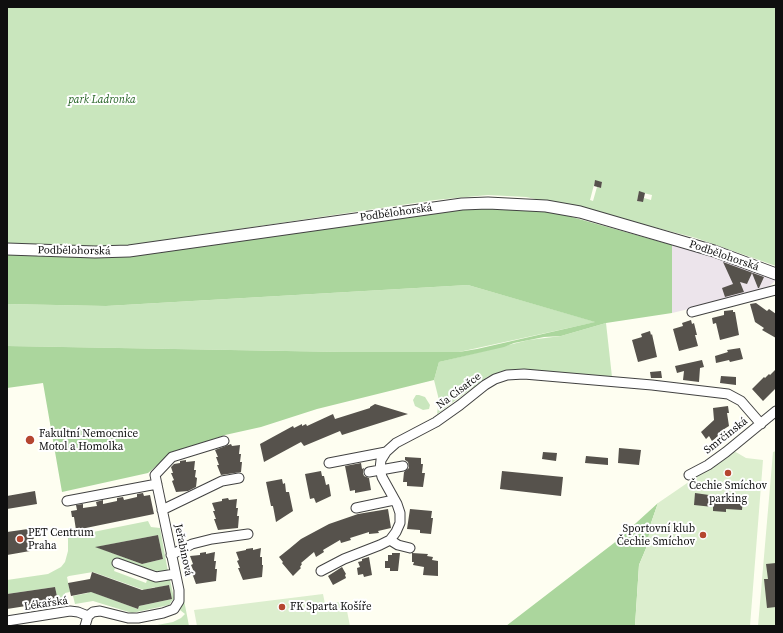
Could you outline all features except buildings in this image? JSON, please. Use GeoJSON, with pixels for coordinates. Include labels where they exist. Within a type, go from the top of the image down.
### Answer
{"type":"FeatureCollection","features":[{"type":"Feature","properties":{"kind":"street","name":"Podbělohorská"},"geometry":{"type":"LineString","coordinates":[[7,249],[95,252],[129,251],[462,204],[488,203],[546,206],[580,212],[714,251],[776,274]]}},
{"type":"Feature","properties":{"kind":"street"},"geometry":{"type":"LineString","coordinates":[[692,312],[776,290]]}},
{"type":"Feature","properties":{"kind":"street","name":"Na Císařce"},"geometry":{"type":"LineString","coordinates":[[386,452],[396,443],[436,422],[485,385],[495,379],[507,375],[524,374],[652,385],[728,394],[742,401],[761,424]]}},
{"type":"Feature","properties":{"kind":"street","name":"Smrčinská"},"geometry":{"type":"LineString","coordinates":[[689,475],[708,465],[776,411]]}},
{"type":"Feature","properties":{"kind":"street","name":"Jeřabinová"},"geometry":{"type":"LineString","coordinates":[[88,616],[93,612],[100,611],[128,618],[138,618],[163,613],[174,609],[179,601],[179,590],[155,475],[172,457],[224,440]]}},
{"type":"Feature","properties":{"kind":"street"},"geometry":{"type":"LineString","coordinates":[[328,463],[386,452]]}},
{"type":"Feature","properties":{"kind":"street"},"geometry":{"type":"LineString","coordinates":[[321,571],[344,559],[390,540],[396,532],[400,523],[400,513],[380,470],[381,460],[386,452]]}},
{"type":"Feature","properties":{"kind":"street"},"geometry":{"type":"LineString","coordinates":[[369,472],[404,466]]}},
{"type":"Feature","properties":{"kind":"street"},"geometry":{"type":"LineString","coordinates":[[162,510],[222,481],[239,478]]}},
{"type":"Feature","properties":{"kind":"street"},"geometry":{"type":"LineString","coordinates":[[67,501],[157,484]]}},
{"type":"Feature","properties":{"kind":"street"},"geometry":{"type":"LineString","coordinates":[[356,508],[394,500]]}},
{"type":"Feature","properties":{"kind":"street"},"geometry":{"type":"LineString","coordinates":[[171,555],[199,542],[248,534]]}},
{"type":"Feature","properties":{"kind":"street"},"geometry":{"type":"LineString","coordinates":[[390,540],[398,545],[410,548]]}},
{"type":"Feature","properties":{"kind":"street"},"geometry":{"type":"LineString","coordinates":[[117,563],[156,577],[175,574]]}},
{"type":"Feature","properties":{"kind":"street","name":"Lékařská"},"geometry":{"type":"LineString","coordinates":[[7,622],[70,611],[88,616]]}},
{"type":"Feature","properties":{"kind":"street"},"geometry":{"type":"LineString","coordinates":[[85,626],[88,616]]}},
{"type":"Feature","properties":{"kind":"shaded area"},"geometry":{"type":"Polygon","coordinates":[[[672,245],[722,259],[776,278],[776,280],[764,291],[672,313],[672,245]]]}},
{"type":"Feature","properties":{"kind":"green space","name":"park Ladronka"},"geometry":{"type":"Polygon","coordinates":[[[7,7],[776,7],[776,266],[696,238],[584,209],[526,197],[488,195],[435,200],[132,245],[109,247],[7,243],[7,7]],[[595,181],[590,200],[593,201],[597,187],[601,188],[602,182],[595,181]],[[639,192],[637,201],[642,202],[644,198],[651,200],[652,195],[639,192]]]}},
{"type":"Feature","properties":{"kind":"green space"},"geometry":{"type":"Polygon","coordinates":[[[460,208],[531,209],[561,214],[672,245],[672,313],[606,323],[561,336],[544,337],[514,343],[504,347],[439,362],[434,380],[317,409],[261,427],[225,435],[170,454],[148,473],[62,492],[43,383],[7,388],[7,346],[342,352],[459,352],[595,322],[468,285],[106,306],[7,304],[7,254],[75,256],[460,208]]]}},
{"type":"Feature","properties":{"kind":"green space"},"geometry":{"type":"Polygon","coordinates":[[[468,285],[596,322],[459,352],[342,352],[7,346],[7,304],[106,306],[468,285]]]}},
{"type":"Feature","properties":{"kind":"green space"},"geometry":{"type":"Polygon","coordinates":[[[606,323],[612,377],[518,369],[502,371],[487,377],[437,414],[439,400],[434,380],[439,362],[529,340],[561,336],[606,323]]]}},
{"type":"Feature","properties":{"kind":"green space"},"geometry":{"type":"Polygon","coordinates":[[[416,395],[425,397],[430,405],[429,409],[423,410],[415,406],[413,400],[416,395]]]}},
{"type":"Feature","properties":{"kind":"green space","name":"Sportovní klub Čechie Smíchov"},"geometry":{"type":"Polygon","coordinates":[[[734,451],[746,458],[763,460],[750,626],[635,626],[639,565],[647,546],[651,523],[658,503],[734,451]]]}},
{"type":"Feature","properties":{"kind":"green space"},"geometry":{"type":"Polygon","coordinates":[[[776,451],[776,626],[758,626],[773,452],[776,451]]]}},
{"type":"Feature","properties":{"kind":"green space"},"geometry":{"type":"Polygon","coordinates":[[[658,503],[651,523],[647,546],[639,565],[635,626],[506,626],[614,543],[658,503]]]}},
{"type":"Feature","properties":{"kind":"green space"},"geometry":{"type":"Polygon","coordinates":[[[148,521],[151,527],[160,528],[168,572],[149,570],[118,560],[114,571],[146,583],[148,577],[170,580],[174,598],[169,605],[132,613],[93,601],[75,604],[73,596],[88,593],[89,591],[138,609],[139,606],[172,599],[169,585],[144,590],[93,572],[67,577],[70,592],[65,593],[65,605],[49,608],[49,602],[58,601],[55,587],[7,594],[7,580],[48,574],[61,567],[65,562],[68,551],[68,537],[148,521]],[[158,535],[96,547],[142,564],[163,559],[158,535]]]}},
{"type":"Feature","properties":{"kind":"green space","name":"FK Sparta Košíře"},"geometry":{"type":"Polygon","coordinates":[[[323,594],[325,604],[345,601],[350,626],[197,626],[194,610],[323,594]]]}},
{"type":"Feature","properties":{"kind":"green space"},"geometry":{"type":"Polygon","coordinates":[[[184,600],[189,626],[152,626],[173,622],[181,618],[185,614],[180,610],[184,600]]]}},
{"type":"Feature","properties":{"kind":"place","name":"Fakultní Nemocnice Motol a Homolka"},"geometry":{"type":"Point","coordinates":[30,440]}},
{"type":"Feature","properties":{"kind":"place","name":"Čechie Smíchov parking"},"geometry":{"type":"Point","coordinates":[728,473]}},
{"type":"Feature","properties":{"kind":"place","name":"Sportovní klub Čechie Smíchov"},"geometry":{"type":"Point","coordinates":[703,535]}},
{"type":"Feature","properties":{"kind":"place","name":"PET Centrum Praha"},"geometry":{"type":"Point","coordinates":[20,539]}},
{"type":"Feature","properties":{"kind":"place","name":"FK Sparta Košíře"},"geometry":{"type":"Point","coordinates":[282,607]}}]}
